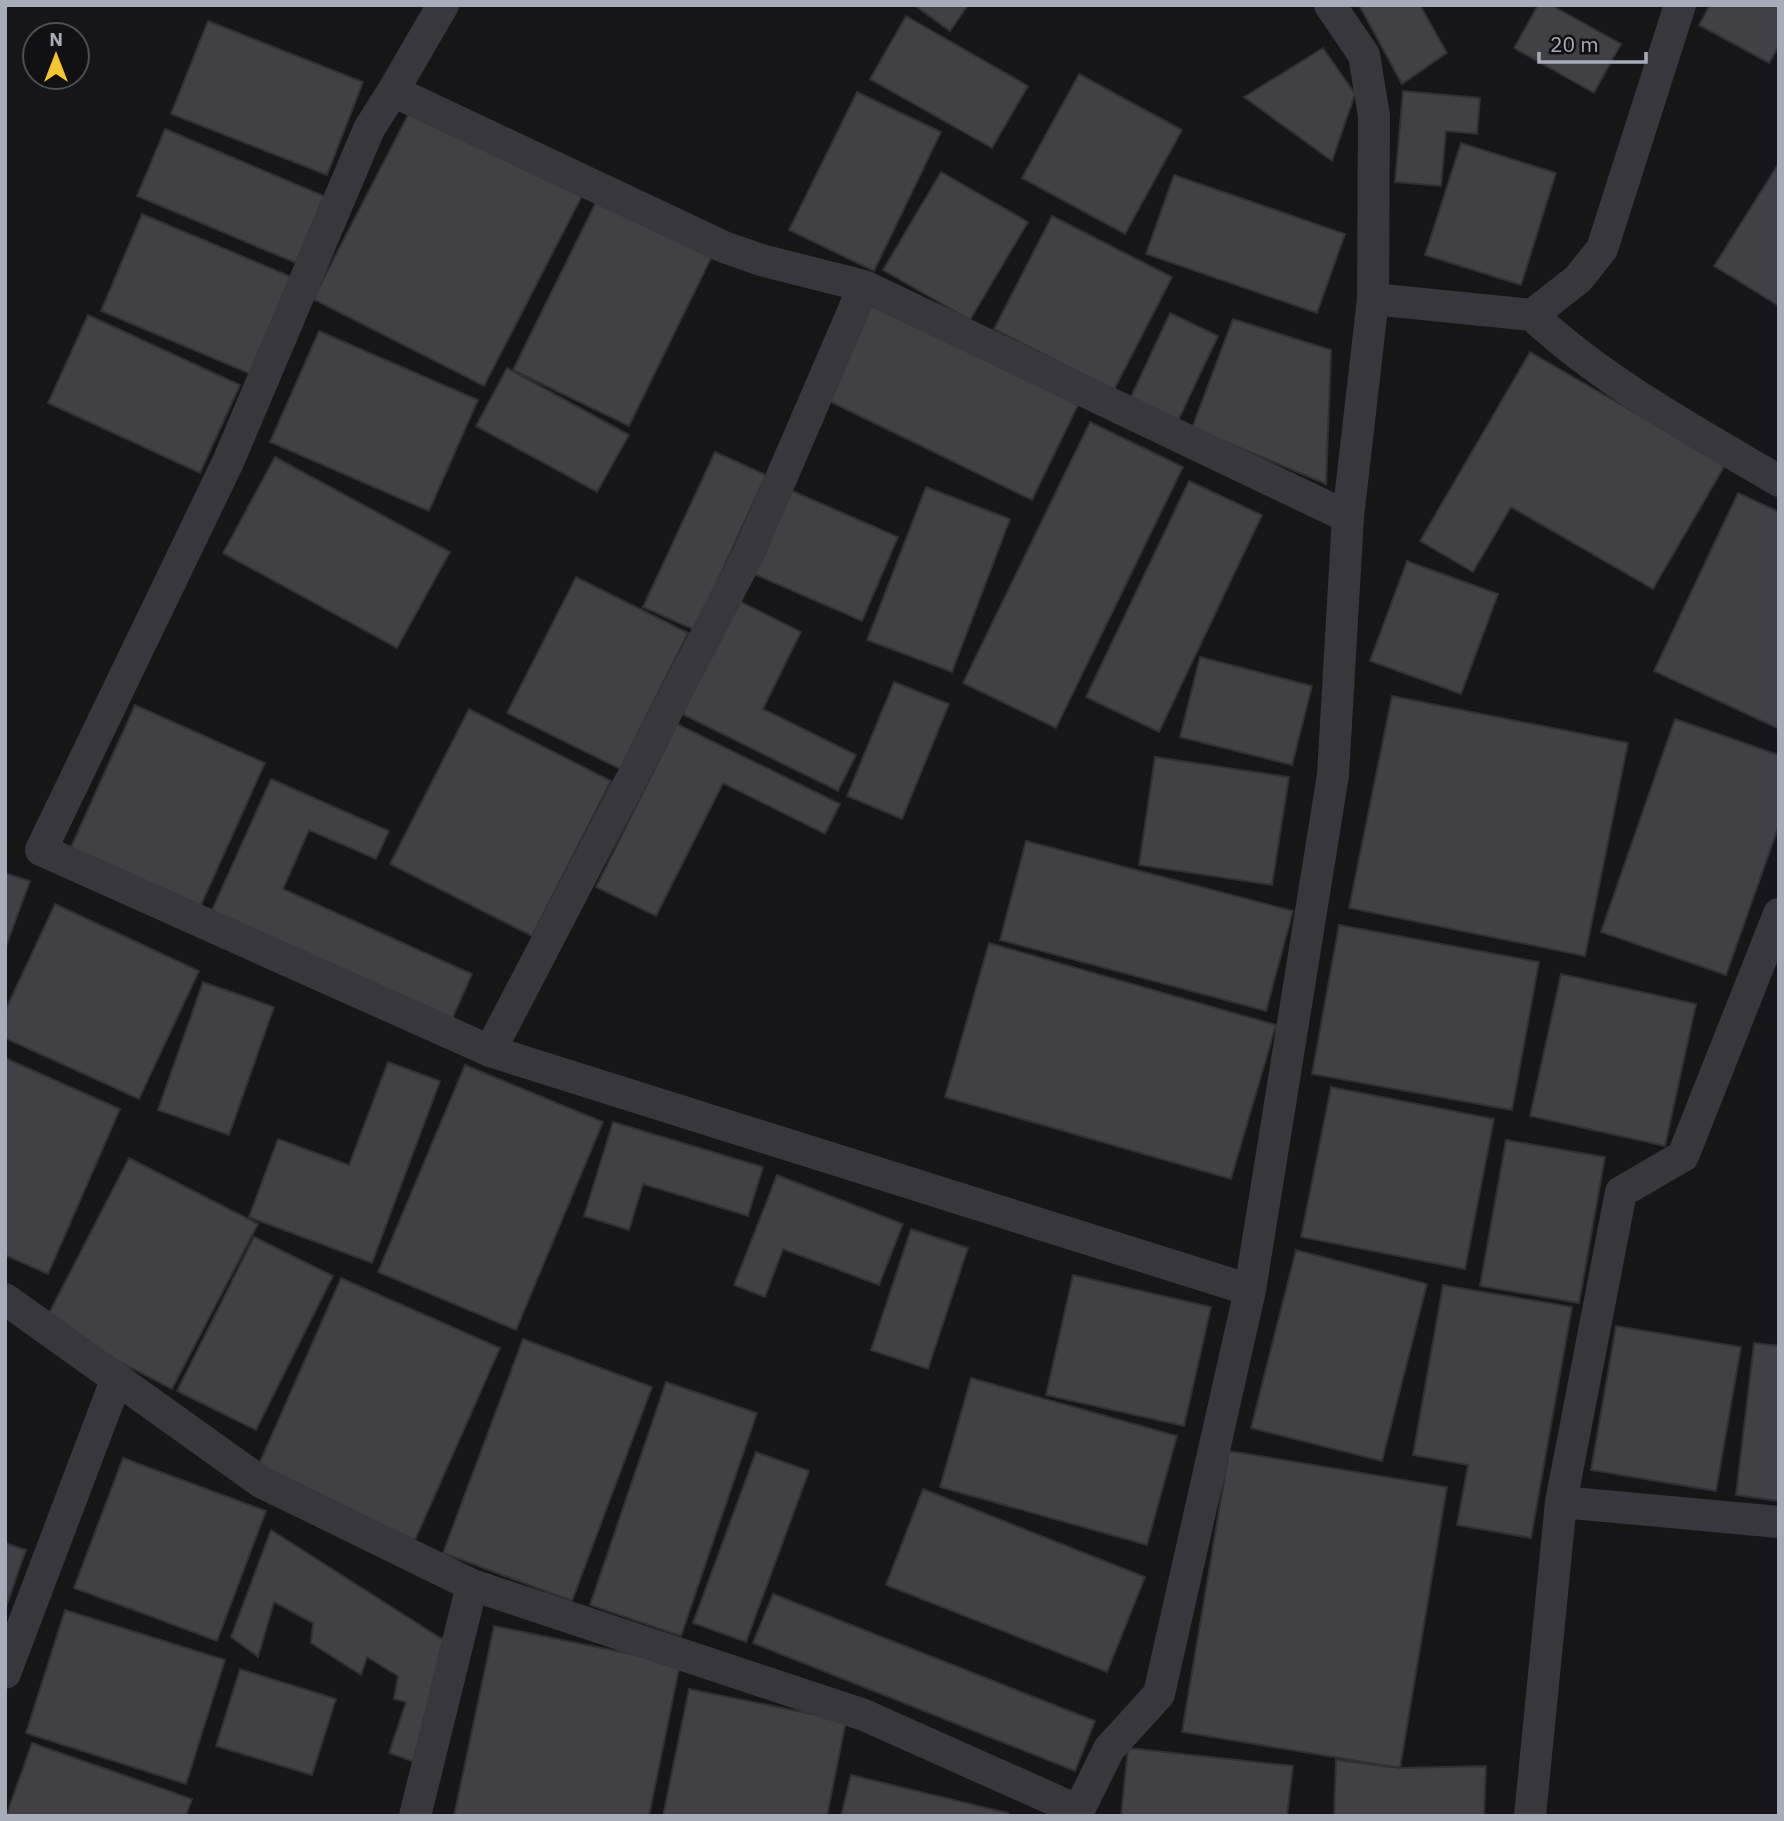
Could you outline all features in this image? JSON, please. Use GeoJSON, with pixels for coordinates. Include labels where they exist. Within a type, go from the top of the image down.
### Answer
{"type":"FeatureCollection","features":[{"type":"Feature","properties":{"kind":"street"},"geometry":{"type":"LineString","coordinates":[[443,5],[369,129],[228,463],[41,850],[490,1051],[1250,1290]]}},
{"type":"Feature","properties":{"kind":"street"},"geometry":{"type":"LineString","coordinates":[[5,1299],[261,1482],[472,1585],[864,1715],[1077,1813],[1109,1749],[1160,1694],[1250,1290],[1333,775],[1348,517],[1373,299],[1374,116],[1364,55],[1330,5]]}},
{"type":"Feature","properties":{"kind":"street"},"geometry":{"type":"LineString","coordinates":[[1532,315],[1578,279],[1602,249],[1680,5]]}},
{"type":"Feature","properties":{"kind":"street"},"geometry":{"type":"LineString","coordinates":[[393,91],[724,247],[761,260],[864,286],[1348,517]]}},
{"type":"Feature","properties":{"kind":"street"},"geometry":{"type":"LineString","coordinates":[[490,1051],[749,553],[864,286]]}},
{"type":"Feature","properties":{"kind":"street"},"geometry":{"type":"LineString","coordinates":[[1373,299],[1532,315],[1565,346],[1630,392],[1779,481]]}},
{"type":"Feature","properties":{"kind":"street"},"geometry":{"type":"LineString","coordinates":[[1530,1816],[1561,1502],[1621,1192],[1683,1156],[1779,914]]}},
{"type":"Feature","properties":{"kind":"street"},"geometry":{"type":"LineString","coordinates":[[5,1673],[117,1378]]}},
{"type":"Feature","properties":{"kind":"street"},"geometry":{"type":"LineString","coordinates":[[1561,1502],[1779,1522]]}},
{"type":"Feature","properties":{"kind":"street"},"geometry":{"type":"LineString","coordinates":[[415,1816],[472,1585]]}},
{"type":"Feature","properties":{"kind":"building"},"geometry":{"type":"Polygon","coordinates":[[[914,5],[968,5],[950,31],[914,5]]]}},
{"type":"Feature","properties":{"kind":"building"},"geometry":{"type":"Polygon","coordinates":[[[1359,5],[1420,5],[1447,53],[1402,84],[1359,5]]]}},
{"type":"Feature","properties":{"kind":"building"},"geometry":{"type":"Polygon","coordinates":[[[1538,5],[1551,5],[1621,44],[1594,93],[1514,48],[1538,5]]]}},
{"type":"Feature","properties":{"kind":"building"},"geometry":{"type":"Polygon","coordinates":[[[1710,5],[1779,5],[1779,46],[1769,63],[1699,25],[1710,5]]]}},
{"type":"Feature","properties":{"kind":"building"},"geometry":{"type":"Polygon","coordinates":[[[906,16],[1028,86],[992,148],[870,79],[906,16]]]}},
{"type":"Feature","properties":{"kind":"building"},"geometry":{"type":"Polygon","coordinates":[[[208,21],[363,82],[327,175],[171,114],[208,21]]]}},
{"type":"Feature","properties":{"kind":"building"},"geometry":{"type":"Polygon","coordinates":[[[1323,48],[1355,94],[1332,161],[1244,97],[1323,48]]]}},
{"type":"Feature","properties":{"kind":"building"},"geometry":{"type":"Polygon","coordinates":[[[1079,74],[1182,130],[1125,234],[1022,178],[1079,74]]]}},
{"type":"Feature","properties":{"kind":"building"},"geometry":{"type":"Polygon","coordinates":[[[1403,91],[1480,98],[1477,134],[1446,131],[1441,186],[1395,182],[1403,91]]]}},
{"type":"Feature","properties":{"kind":"building"},"geometry":{"type":"Polygon","coordinates":[[[857,92],[941,132],[874,271],[789,230],[857,92]]]}},
{"type":"Feature","properties":{"kind":"building"},"geometry":{"type":"Polygon","coordinates":[[[411,109],[582,196],[484,386],[313,299],[411,109]]]}},
{"type":"Feature","properties":{"kind":"building"},"geometry":{"type":"Polygon","coordinates":[[[165,129],[324,196],[296,263],[137,196],[165,129]]]}},
{"type":"Feature","properties":{"kind":"building"},"geometry":{"type":"Polygon","coordinates":[[[1461,143],[1556,173],[1521,285],[1425,255],[1461,143]]]}},
{"type":"Feature","properties":{"kind":"building"},"geometry":{"type":"Polygon","coordinates":[[[1779,163],[1779,306],[1714,266],[1779,163]]]}},
{"type":"Feature","properties":{"kind":"building"},"geometry":{"type":"Polygon","coordinates":[[[941,172],[1028,222],[970,320],[883,270],[941,172]]]}},
{"type":"Feature","properties":{"kind":"building"},"geometry":{"type":"Polygon","coordinates":[[[1174,175],[1345,234],[1317,313],[1146,254],[1174,175]]]}},
{"type":"Feature","properties":{"kind":"building"},"geometry":{"type":"Polygon","coordinates":[[[599,196],[714,252],[629,426],[513,370],[599,196]]]}},
{"type":"Feature","properties":{"kind":"building"},"geometry":{"type":"Polygon","coordinates":[[[142,214],[294,278],[253,375],[101,311],[142,214]]]}},
{"type":"Feature","properties":{"kind":"building"},"geometry":{"type":"Polygon","coordinates":[[[1052,216],[1172,277],[1114,390],[994,329],[1052,216]]]}},
{"type":"Feature","properties":{"kind":"building"},"geometry":{"type":"Polygon","coordinates":[[[872,303],[1078,405],[1032,500],[825,399],[872,303]]]}},
{"type":"Feature","properties":{"kind":"building"},"geometry":{"type":"Polygon","coordinates":[[[1170,313],[1218,336],[1177,423],[1129,401],[1170,313]]]}},
{"type":"Feature","properties":{"kind":"building"},"geometry":{"type":"Polygon","coordinates":[[[88,315],[240,385],[200,473],[48,403],[88,315]]]}},
{"type":"Feature","properties":{"kind":"building"},"geometry":{"type":"Polygon","coordinates":[[[1233,319],[1331,350],[1326,484],[1192,428],[1233,319]]]}},
{"type":"Feature","properties":{"kind":"building"},"geometry":{"type":"Polygon","coordinates":[[[319,331],[478,400],[429,511],[270,442],[319,331]]]}},
{"type":"Feature","properties":{"kind":"building"},"geometry":{"type":"Polygon","coordinates":[[[1530,352],[1725,465],[1653,589],[1511,507],[1473,572],[1420,541],[1530,352]]]}},
{"type":"Feature","properties":{"kind":"building"},"geometry":{"type":"Polygon","coordinates":[[[507,368],[629,435],[597,492],[476,426],[507,368]]]}},
{"type":"Feature","properties":{"kind":"building"},"geometry":{"type":"Polygon","coordinates":[[[1090,422],[1183,467],[1056,728],[963,683],[1090,422]]]}},
{"type":"Feature","properties":{"kind":"building"},"geometry":{"type":"Polygon","coordinates":[[[715,452],[766,475],[695,630],[643,607],[715,452]]]}},
{"type":"Feature","properties":{"kind":"building"},"geometry":{"type":"Polygon","coordinates":[[[275,457],[450,552],[397,648],[223,553],[275,457]]]}},
{"type":"Feature","properties":{"kind":"building"},"geometry":{"type":"Polygon","coordinates":[[[1189,481],[1262,515],[1159,732],[1086,697],[1189,481]]]}},
{"type":"Feature","properties":{"kind":"building"},"geometry":{"type":"Polygon","coordinates":[[[926,487],[1010,519],[952,672],[867,640],[926,487]]]}},
{"type":"Feature","properties":{"kind":"building"},"geometry":{"type":"Polygon","coordinates":[[[790,490],[898,537],[862,621],[754,574],[790,490]]]}},
{"type":"Feature","properties":{"kind":"building"},"geometry":{"type":"Polygon","coordinates":[[[1738,493],[1779,512],[1779,729],[1654,671],[1738,493]]]}},
{"type":"Feature","properties":{"kind":"building"},"geometry":{"type":"Polygon","coordinates":[[[1407,561],[1498,594],[1461,694],[1370,661],[1407,561]]]}},
{"type":"Feature","properties":{"kind":"building"},"geometry":{"type":"Polygon","coordinates":[[[576,577],[688,633],[620,769],[507,713],[576,577]]]}},
{"type":"Feature","properties":{"kind":"building"},"geometry":{"type":"Polygon","coordinates":[[[739,601],[801,632],[763,709],[856,755],[838,791],[682,714],[739,601]]]}},
{"type":"Feature","properties":{"kind":"building"},"geometry":{"type":"Polygon","coordinates":[[[1200,657],[1312,686],[1292,765],[1180,737],[1200,657]]]}},
{"type":"Feature","properties":{"kind":"building"},"geometry":{"type":"Polygon","coordinates":[[[894,682],[949,704],[902,819],[847,796],[894,682]]]}},
{"type":"Feature","properties":{"kind":"building"},"geometry":{"type":"Polygon","coordinates":[[[1392,696],[1628,743],[1585,956],[1349,908],[1392,696]]]}},
{"type":"Feature","properties":{"kind":"building"},"geometry":{"type":"Polygon","coordinates":[[[135,705],[265,763],[197,914],[67,856],[135,705]]]}},
{"type":"Feature","properties":{"kind":"building"},"geometry":{"type":"Polygon","coordinates":[[[469,709],[611,781],[532,936],[390,864],[469,709]]]}},
{"type":"Feature","properties":{"kind":"building"},"geometry":{"type":"Polygon","coordinates":[[[1675,719],[1779,755],[1779,825],[1726,975],[1601,932],[1675,719]]]}},
{"type":"Feature","properties":{"kind":"building"},"geometry":{"type":"Polygon","coordinates":[[[677,724],[840,804],[825,834],[723,783],[656,916],[596,887],[677,724]]]}},
{"type":"Feature","properties":{"kind":"building"},"geometry":{"type":"Polygon","coordinates":[[[1155,757],[1289,777],[1272,885],[1139,865],[1155,757]]]}},
{"type":"Feature","properties":{"kind":"building"},"geometry":{"type":"Polygon","coordinates":[[[271,779],[389,831],[376,859],[309,830],[283,889],[472,974],[449,1026],[208,919],[271,779]]]}},
{"type":"Feature","properties":{"kind":"building"},"geometry":{"type":"Polygon","coordinates":[[[1026,841],[1293,911],[1266,1011],[1000,940],[1026,841]]]}},
{"type":"Feature","properties":{"kind":"building"},"geometry":{"type":"Polygon","coordinates":[[[5,873],[30,881],[5,949],[5,873]]]}},
{"type":"Feature","properties":{"kind":"building"},"geometry":{"type":"Polygon","coordinates":[[[55,904],[199,971],[139,1099],[5,1038],[5,1011],[55,904]]]}},
{"type":"Feature","properties":{"kind":"building"},"geometry":{"type":"Polygon","coordinates":[[[1339,925],[1539,962],[1512,1110],[1312,1074],[1339,925]]]}},
{"type":"Feature","properties":{"kind":"building"},"geometry":{"type":"Polygon","coordinates":[[[989,943],[1276,1025],[1231,1179],[945,1097],[989,943]]]}},
{"type":"Feature","properties":{"kind":"building"},"geometry":{"type":"Polygon","coordinates":[[[1561,974],[1696,1004],[1665,1146],[1530,1116],[1561,974]]]}},
{"type":"Feature","properties":{"kind":"building"},"geometry":{"type":"Polygon","coordinates":[[[203,982],[274,1007],[229,1135],[158,1110],[203,982]]]}},
{"type":"Feature","properties":{"kind":"building"},"geometry":{"type":"Polygon","coordinates":[[[5,1058],[120,1109],[48,1274],[5,1255],[5,1058]]]}},
{"type":"Feature","properties":{"kind":"building"},"geometry":{"type":"Polygon","coordinates":[[[388,1062],[440,1081],[372,1263],[249,1217],[278,1139],[349,1165],[388,1062]]]}},
{"type":"Feature","properties":{"kind":"building"},"geometry":{"type":"Polygon","coordinates":[[[465,1065],[603,1122],[516,1330],[378,1272],[465,1065]]]}},
{"type":"Feature","properties":{"kind":"building"},"geometry":{"type":"Polygon","coordinates":[[[1331,1087],[1494,1119],[1465,1269],[1301,1237],[1331,1087]]]}},
{"type":"Feature","properties":{"kind":"building"},"geometry":{"type":"Polygon","coordinates":[[[613,1122],[763,1167],[748,1216],[643,1184],[629,1230],[584,1216],[613,1122]]]}},
{"type":"Feature","properties":{"kind":"building"},"geometry":{"type":"Polygon","coordinates":[[[1506,1140],[1605,1157],[1579,1303],[1480,1286],[1506,1140]]]}},
{"type":"Feature","properties":{"kind":"building"},"geometry":{"type":"Polygon","coordinates":[[[129,1158],[258,1224],[172,1389],[44,1323],[129,1158]]]}},
{"type":"Feature","properties":{"kind":"building"},"geometry":{"type":"Polygon","coordinates":[[[777,1175],[903,1224],[879,1285],[783,1249],[765,1297],[734,1285],[777,1175]]]}},
{"type":"Feature","properties":{"kind":"building"},"geometry":{"type":"Polygon","coordinates":[[[911,1229],[968,1248],[928,1369],[871,1350],[911,1229]]]}},
{"type":"Feature","properties":{"kind":"building"},"geometry":{"type":"Polygon","coordinates":[[[254,1237],[333,1276],[256,1430],[177,1391],[254,1237]]]}},
{"type":"Feature","properties":{"kind":"building"},"geometry":{"type":"Polygon","coordinates":[[[1296,1250],[1427,1284],[1382,1461],[1251,1428],[1296,1250]]]}},
{"type":"Feature","properties":{"kind":"building"},"geometry":{"type":"Polygon","coordinates":[[[1073,1275],[1211,1307],[1184,1426],[1046,1395],[1073,1275]]]}},
{"type":"Feature","properties":{"kind":"building"},"geometry":{"type":"Polygon","coordinates":[[[341,1278],[500,1348],[415,1540],[256,1471],[341,1278]]]}},
{"type":"Feature","properties":{"kind":"building"},"geometry":{"type":"Polygon","coordinates":[[[1443,1285],[1572,1307],[1531,1538],[1457,1525],[1468,1465],[1413,1455],[1443,1285]]]}},
{"type":"Feature","properties":{"kind":"building"},"geometry":{"type":"Polygon","coordinates":[[[1616,1326],[1741,1347],[1716,1491],[1591,1470],[1616,1326]]]}},
{"type":"Feature","properties":{"kind":"building"},"geometry":{"type":"Polygon","coordinates":[[[523,1339],[652,1387],[572,1601],[443,1553],[523,1339]]]}},
{"type":"Feature","properties":{"kind":"building"},"geometry":{"type":"Polygon","coordinates":[[[1754,1343],[1779,1346],[1779,1501],[1736,1495],[1754,1343]]]}},
{"type":"Feature","properties":{"kind":"building"},"geometry":{"type":"Polygon","coordinates":[[[971,1378],[1177,1436],[1147,1545],[940,1487],[971,1378]]]}},
{"type":"Feature","properties":{"kind":"building"},"geometry":{"type":"Polygon","coordinates":[[[666,1382],[757,1413],[681,1636],[590,1605],[666,1382]]]}},
{"type":"Feature","properties":{"kind":"building"},"geometry":{"type":"Polygon","coordinates":[[[1229,1451],[1447,1487],[1400,1768],[1182,1732],[1229,1451]]]}},
{"type":"Feature","properties":{"kind":"building"},"geometry":{"type":"Polygon","coordinates":[[[756,1452],[809,1471],[746,1642],[693,1623],[756,1452]]]}},
{"type":"Feature","properties":{"kind":"building"},"geometry":{"type":"Polygon","coordinates":[[[123,1458],[266,1511],[217,1641],[74,1588],[123,1458]]]}},
{"type":"Feature","properties":{"kind":"building"},"geometry":{"type":"Polygon","coordinates":[[[923,1489],[1145,1577],[1107,1672],[886,1585],[923,1489]]]}},
{"type":"Feature","properties":{"kind":"building"},"geometry":{"type":"Polygon","coordinates":[[[271,1530],[445,1641],[417,1763],[389,1753],[406,1702],[394,1699],[398,1676],[367,1657],[361,1675],[311,1643],[313,1623],[274,1602],[258,1657],[231,1637],[271,1530]]]}},
{"type":"Feature","properties":{"kind":"building"},"geometry":{"type":"Polygon","coordinates":[[[5,1543],[26,1550],[5,1610],[5,1543]]]}},
{"type":"Feature","properties":{"kind":"building"},"geometry":{"type":"Polygon","coordinates":[[[773,1594],[1095,1721],[1075,1771],[753,1643],[773,1594]]]}},
{"type":"Feature","properties":{"kind":"building"},"geometry":{"type":"Polygon","coordinates":[[[65,1610],[225,1660],[186,1784],[26,1733],[65,1610]]]}},
{"type":"Feature","properties":{"kind":"building"},"geometry":{"type":"Polygon","coordinates":[[[494,1626],[680,1664],[649,1816],[454,1816],[494,1626]]]}},
{"type":"Feature","properties":{"kind":"building"},"geometry":{"type":"Polygon","coordinates":[[[240,1669],[336,1699],[312,1775],[216,1746],[240,1669]]]}},
{"type":"Feature","properties":{"kind":"building"},"geometry":{"type":"Polygon","coordinates":[[[689,1689],[846,1721],[827,1816],[663,1816],[689,1689]]]}},
{"type":"Feature","properties":{"kind":"building"},"geometry":{"type":"Polygon","coordinates":[[[32,1743],[192,1799],[186,1816],[6,1816],[32,1743]]]}},
{"type":"Feature","properties":{"kind":"building"},"geometry":{"type":"Polygon","coordinates":[[[1128,1748],[1293,1766],[1287,1816],[1121,1816],[1128,1748]]]}},
{"type":"Feature","properties":{"kind":"building"},"geometry":{"type":"Polygon","coordinates":[[[1336,1760],[1400,1768],[1486,1766],[1484,1816],[1334,1816],[1336,1760]]]}},
{"type":"Feature","properties":{"kind":"building"},"geometry":{"type":"Polygon","coordinates":[[[851,1775],[1008,1813],[1008,1816],[841,1816],[851,1775]]]}}]}
